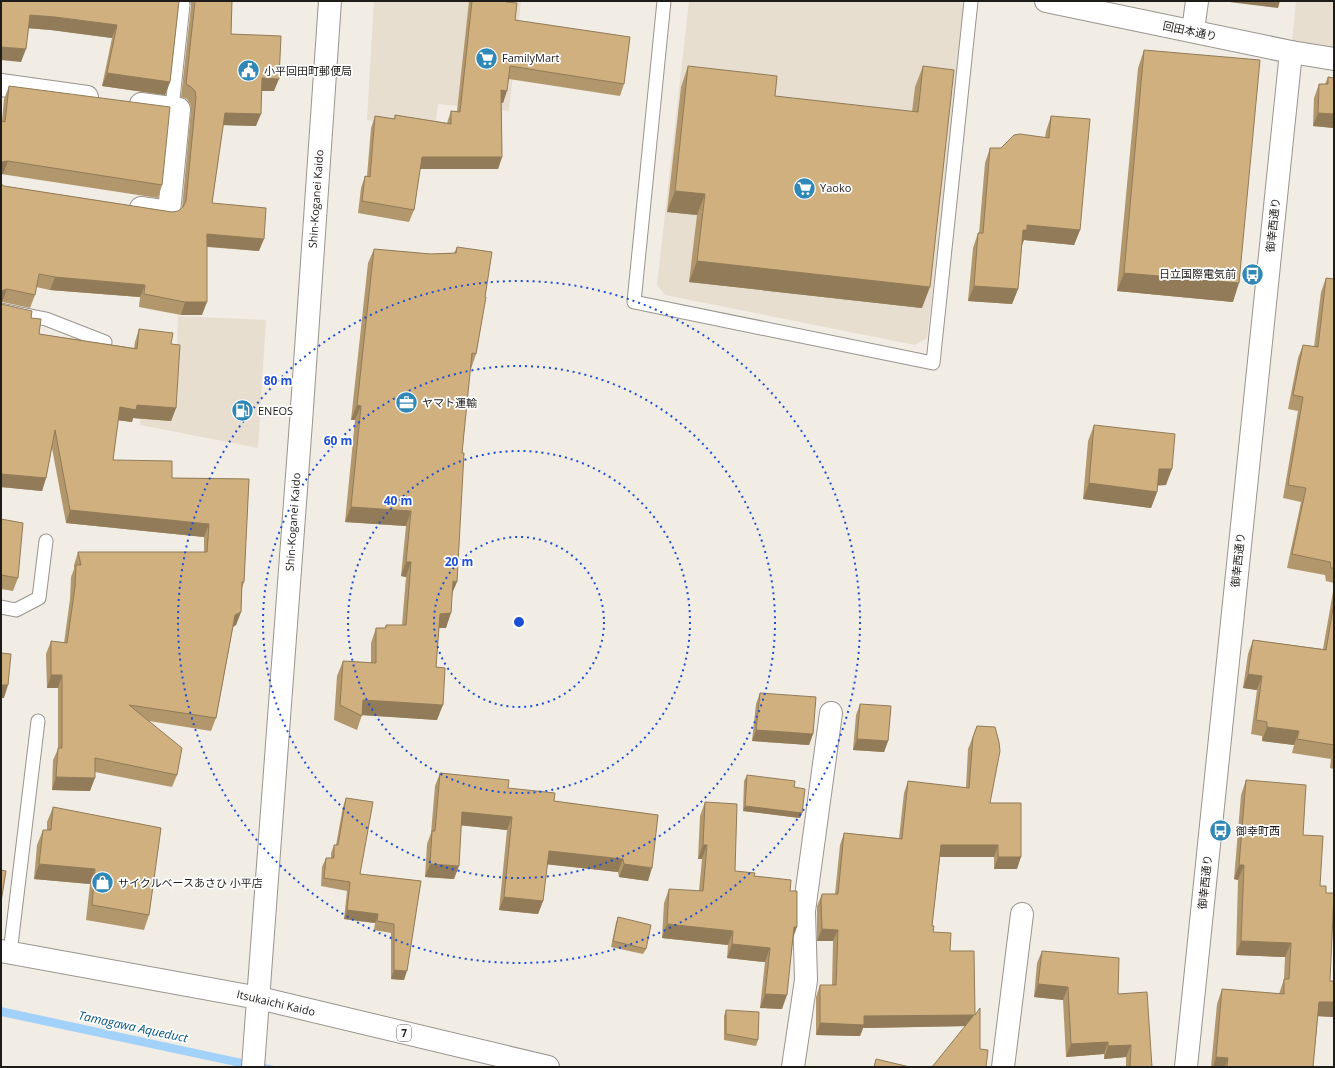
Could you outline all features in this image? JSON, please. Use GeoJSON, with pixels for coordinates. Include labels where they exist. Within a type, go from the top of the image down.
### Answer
{"type":"FeatureCollection","features":[{"type":"Feature","properties":{"kind":"street","name":"Shin-Koganei Kaido"},"geometry":{"type":"LineString","coordinates":[[254,1067],[330,1]]}},
{"type":"Feature","properties":{"kind":"street"},"geometry":{"type":"LineString","coordinates":[[1193,31],[1197,1]]}},
{"type":"Feature","properties":{"kind":"street","name":"回田本通り"},"geometry":{"type":"LineString","coordinates":[[1060,2],[1290,52],[1334,58]]}},
{"type":"Feature","properties":{"kind":"street","name":"御幸西通り"},"geometry":{"type":"LineString","coordinates":[[1186,1067],[1290,52]]}},
{"type":"Feature","properties":{"kind":"street"},"geometry":{"type":"LineString","coordinates":[[1,85],[179,109],[169,212],[123,205]]}},
{"type":"Feature","properties":{"kind":"street"},"geometry":{"type":"LineString","coordinates":[[793,1067],[806,980],[804,911],[831,713]]}},
{"type":"Feature","properties":{"kind":"street"},"geometry":{"type":"LineString","coordinates":[[1003,1067],[1022,914]]}},
{"type":"Feature","properties":{"kind":"street","name":"Itsukaichi Kaido"},"geometry":{"type":"LineString","coordinates":[[6,952],[259,998],[548,1067]]}},
{"type":"Feature","properties":{"kind":"lane"},"geometry":{"type":"LineString","coordinates":[[664,1],[634,302],[933,363],[971,1]]}},
{"type":"Feature","properties":{"kind":"lane"},"geometry":{"type":"LineString","coordinates":[[172,108],[183,5]]}},
{"type":"Feature","properties":{"kind":"lane"},"geometry":{"type":"LineString","coordinates":[[1,310],[46,319],[105,342]]}},
{"type":"Feature","properties":{"kind":"lane"},"geometry":{"type":"LineString","coordinates":[[1,607],[16,610],[39,598],[46,541]]}},
{"type":"Feature","properties":{"kind":"lane"},"geometry":{"type":"LineString","coordinates":[[6,952],[38,721]]}},
{"type":"Feature","properties":{"kind":"shaded area"},"geometry":{"type":"Polygon","coordinates":[[[374,1],[521,1],[509,111],[438,104],[435,129],[367,120],[374,1]]]}},
{"type":"Feature","properties":{"kind":"shaded area"},"geometry":{"type":"Polygon","coordinates":[[[689,1],[959,1],[966,8],[927,338],[915,345],[665,295],[657,285],[689,1]]]}},
{"type":"Feature","properties":{"kind":"shaded area"},"geometry":{"type":"Polygon","coordinates":[[[1296,1],[1334,1],[1334,59],[1291,52],[1296,1]]]}},
{"type":"Feature","properties":{"kind":"shaded area"},"geometry":{"type":"Polygon","coordinates":[[[178,316],[266,320],[258,448],[140,425],[147,349],[177,352],[178,316]]]}},
{"type":"Feature","properties":{"kind":"water"},"geometry":{"type":"Polygon","coordinates":[[[1,1007],[279,1067],[240,1067],[1,1016],[1,1007]]]}},
{"type":"Feature","properties":{"kind":"building"},"geometry":{"type":"Polygon","coordinates":[[[1,1],[179,1],[170,82],[107,73],[117,25],[30,15],[26,49],[1,47],[1,1]]]}},
{"type":"Feature","properties":{"kind":"building"},"geometry":{"type":"Polygon","coordinates":[[[195,1],[232,1],[231,34],[281,36],[279,79],[262,78],[261,114],[225,113],[212,203],[266,208],[264,239],[207,234],[207,302],[185,302],[144,294],[145,285],[55,277],[39,274],[35,295],[7,289],[1,291],[1,184],[4,186],[172,212],[178,211],[183,207],[186,201],[196,98],[195,91],[186,84],[195,1]]]}},
{"type":"Feature","properties":{"kind":"building"},"geometry":{"type":"Polygon","coordinates":[[[472,1],[506,1],[517,3],[515,20],[630,37],[624,84],[510,66],[507,91],[501,90],[502,157],[422,157],[414,210],[362,201],[365,176],[370,177],[375,116],[395,119],[395,115],[451,124],[451,111],[460,112],[472,1]]]}},
{"type":"Feature","properties":{"kind":"building"},"geometry":{"type":"Polygon","coordinates":[[[1144,50],[1260,60],[1239,283],[1124,273],[1144,50]]]}},
{"type":"Feature","properties":{"kind":"building"},"geometry":{"type":"Polygon","coordinates":[[[688,66],[777,76],[775,96],[918,112],[923,66],[954,70],[930,287],[697,261],[705,194],[675,191],[688,66]]]}},
{"type":"Feature","properties":{"kind":"building"},"geometry":{"type":"Polygon","coordinates":[[[1328,77],[1334,78],[1334,114],[1318,113],[1319,84],[1328,84],[1328,77]]]}},
{"type":"Feature","properties":{"kind":"building"},"geometry":{"type":"Polygon","coordinates":[[[9,86],[170,107],[162,185],[8,161],[1,162],[1,121],[5,122],[9,86]]]}},
{"type":"Feature","properties":{"kind":"building"},"geometry":{"type":"Polygon","coordinates":[[[1051,116],[1090,119],[1080,230],[1027,225],[1027,230],[1023,230],[1018,289],[974,286],[978,233],[983,233],[990,148],[1001,148],[1014,135],[1020,134],[1049,138],[1051,116]]]}},
{"type":"Feature","properties":{"kind":"building"},"geometry":{"type":"Polygon","coordinates":[[[457,247],[492,252],[476,354],[472,353],[462,453],[464,453],[457,582],[453,581],[451,613],[440,614],[436,667],[445,668],[443,705],[363,700],[362,716],[340,705],[343,661],[376,663],[376,628],[386,628],[386,625],[406,625],[411,562],[406,562],[411,511],[351,507],[361,406],[357,405],[374,249],[431,254],[456,253],[457,247]]]}},
{"type":"Feature","properties":{"kind":"building"},"geometry":{"type":"Polygon","coordinates":[[[1326,278],[1334,279],[1334,568],[1331,568],[1330,562],[1292,554],[1306,488],[1288,485],[1303,397],[1293,395],[1303,345],[1318,347],[1326,278]]]}},
{"type":"Feature","properties":{"kind":"building"},"geometry":{"type":"Polygon","coordinates":[[[1,304],[32,311],[31,318],[41,319],[39,334],[137,349],[139,329],[173,333],[171,344],[180,345],[176,408],[137,405],[136,410],[120,407],[113,460],[172,461],[172,478],[249,479],[241,612],[235,615],[216,718],[129,705],[182,748],[177,775],[95,758],[95,778],[56,777],[58,748],[62,748],[62,675],[51,675],[51,641],[67,643],[75,587],[76,565],[81,565],[78,552],[207,552],[209,524],[70,510],[55,430],[46,478],[1,474],[1,304]]]}},
{"type":"Feature","properties":{"kind":"building"},"geometry":{"type":"Polygon","coordinates":[[[1094,425],[1175,434],[1172,469],[1159,469],[1157,492],[1089,483],[1094,425]]]}},
{"type":"Feature","properties":{"kind":"building"},"geometry":{"type":"Polygon","coordinates":[[[1,519],[23,523],[18,578],[1,575],[1,519]]]}},
{"type":"Feature","properties":{"kind":"building"},"geometry":{"type":"Polygon","coordinates":[[[1334,602],[1334,745],[1297,739],[1299,731],[1267,727],[1267,722],[1256,720],[1262,676],[1248,674],[1253,640],[1326,650],[1334,602]]]}},
{"type":"Feature","properties":{"kind":"building"},"geometry":{"type":"Polygon","coordinates":[[[1,653],[11,654],[8,685],[1,685],[1,653]]]}},
{"type":"Feature","properties":{"kind":"building"},"geometry":{"type":"Polygon","coordinates":[[[760,693],[816,697],[813,734],[756,730],[760,693]]]}},
{"type":"Feature","properties":{"kind":"building"},"geometry":{"type":"Polygon","coordinates":[[[860,704],[891,706],[888,741],[857,739],[860,704]]]}},
{"type":"Feature","properties":{"kind":"building"},"geometry":{"type":"Polygon","coordinates":[[[977,726],[995,727],[999,742],[1000,751],[990,803],[1021,803],[1021,857],[998,857],[998,845],[941,845],[932,926],[934,926],[933,932],[951,933],[950,951],[974,951],[975,1015],[980,1008],[980,1049],[988,1050],[986,1067],[932,1067],[974,1015],[864,1016],[864,1025],[820,1023],[820,985],[836,985],[838,930],[822,929],[821,900],[822,894],[838,894],[844,833],[902,839],[908,781],[969,788],[973,737],[977,726]]]}},
{"type":"Feature","properties":{"kind":"building"},"geometry":{"type":"Polygon","coordinates":[[[440,773],[509,780],[508,788],[555,793],[554,801],[658,815],[652,868],[624,864],[623,859],[549,851],[543,901],[504,897],[512,817],[462,812],[459,866],[430,864],[432,831],[435,831],[440,773]]]}},
{"type":"Feature","properties":{"kind":"building"},"geometry":{"type":"Polygon","coordinates":[[[747,775],[795,781],[794,787],[805,789],[802,813],[745,806],[747,775]]]}},
{"type":"Feature","properties":{"kind":"building"},"geometry":{"type":"Polygon","coordinates":[[[1246,780],[1306,785],[1303,835],[1323,836],[1320,886],[1326,886],[1326,893],[1334,893],[1330,981],[1334,981],[1334,1002],[1319,1002],[1313,1067],[1227,1067],[1228,1058],[1216,1057],[1222,989],[1284,994],[1284,979],[1289,979],[1291,943],[1241,941],[1244,865],[1239,865],[1246,780]]]}},
{"type":"Feature","properties":{"kind":"building"},"geometry":{"type":"Polygon","coordinates":[[[346,798],[373,802],[360,874],[421,881],[407,971],[394,970],[394,924],[377,921],[378,914],[347,910],[350,882],[324,878],[326,858],[334,858],[334,845],[338,845],[346,798]]]}},
{"type":"Feature","properties":{"kind":"building"},"geometry":{"type":"Polygon","coordinates":[[[705,802],[737,804],[735,871],[755,873],[754,876],[791,880],[790,891],[797,891],[797,927],[794,927],[787,995],[765,994],[770,948],[732,944],[733,931],[667,924],[669,889],[703,891],[707,845],[703,845],[705,802]]]}},
{"type":"Feature","properties":{"kind":"building"},"geometry":{"type":"Polygon","coordinates":[[[53,807],[161,828],[149,915],[92,905],[95,869],[39,864],[43,830],[51,830],[53,807]]]}},
{"type":"Feature","properties":{"kind":"building"},"geometry":{"type":"Polygon","coordinates":[[[1,870],[6,871],[1,902],[1,870]]]}},
{"type":"Feature","properties":{"kind":"building"},"geometry":{"type":"Polygon","coordinates":[[[618,917],[651,925],[646,949],[613,941],[618,917]]]}},
{"type":"Feature","properties":{"kind":"building"},"geometry":{"type":"Polygon","coordinates":[[[1042,951],[1119,958],[1118,994],[1147,992],[1152,1067],[1130,1067],[1131,1045],[1108,1046],[1108,1042],[1071,1044],[1068,987],[1038,984],[1042,951]]]}},
{"type":"Feature","properties":{"kind":"building"},"geometry":{"type":"Polygon","coordinates":[[[726,1010],[759,1012],[758,1040],[726,1034],[726,1010]]]}},
{"type":"Feature","properties":{"kind":"building"},"geometry":{"type":"Polygon","coordinates":[[[876,1059],[910,1067],[874,1067],[876,1059]]]}},
{"type":"Feature","properties":{"kind":"place","name":"FamilyMart"},"geometry":{"type":"Point","coordinates":[486,58]}},
{"type":"Feature","properties":{"kind":"place","name":"小平回田町郵便局"},"geometry":{"type":"Point","coordinates":[249,71]}},
{"type":"Feature","properties":{"kind":"place","name":"Yaoko"},"geometry":{"type":"Point","coordinates":[804,188]}},
{"type":"Feature","properties":{"kind":"place","name":"日立国際電気前"},"geometry":{"type":"Point","coordinates":[1252,274]}},
{"type":"Feature","properties":{"kind":"place","name":"ヤマト運輸"},"geometry":{"type":"Point","coordinates":[407,403]}},
{"type":"Feature","properties":{"kind":"place","name":"ENEOS"},"geometry":{"type":"Point","coordinates":[243,411]}},
{"type":"Feature","properties":{"kind":"place","name":"御幸町西"},"geometry":{"type":"Point","coordinates":[1220,831]}},
{"type":"Feature","properties":{"kind":"place","name":"サイクルベースあさひ 小平店"},"geometry":{"type":"Point","coordinates":[102,883]}},
{"type":"Feature","properties":{"kind":"water label","name":"Tamagawa Aqueduct"},"geometry":{"type":"Point","coordinates":[133,1027]}}]}
